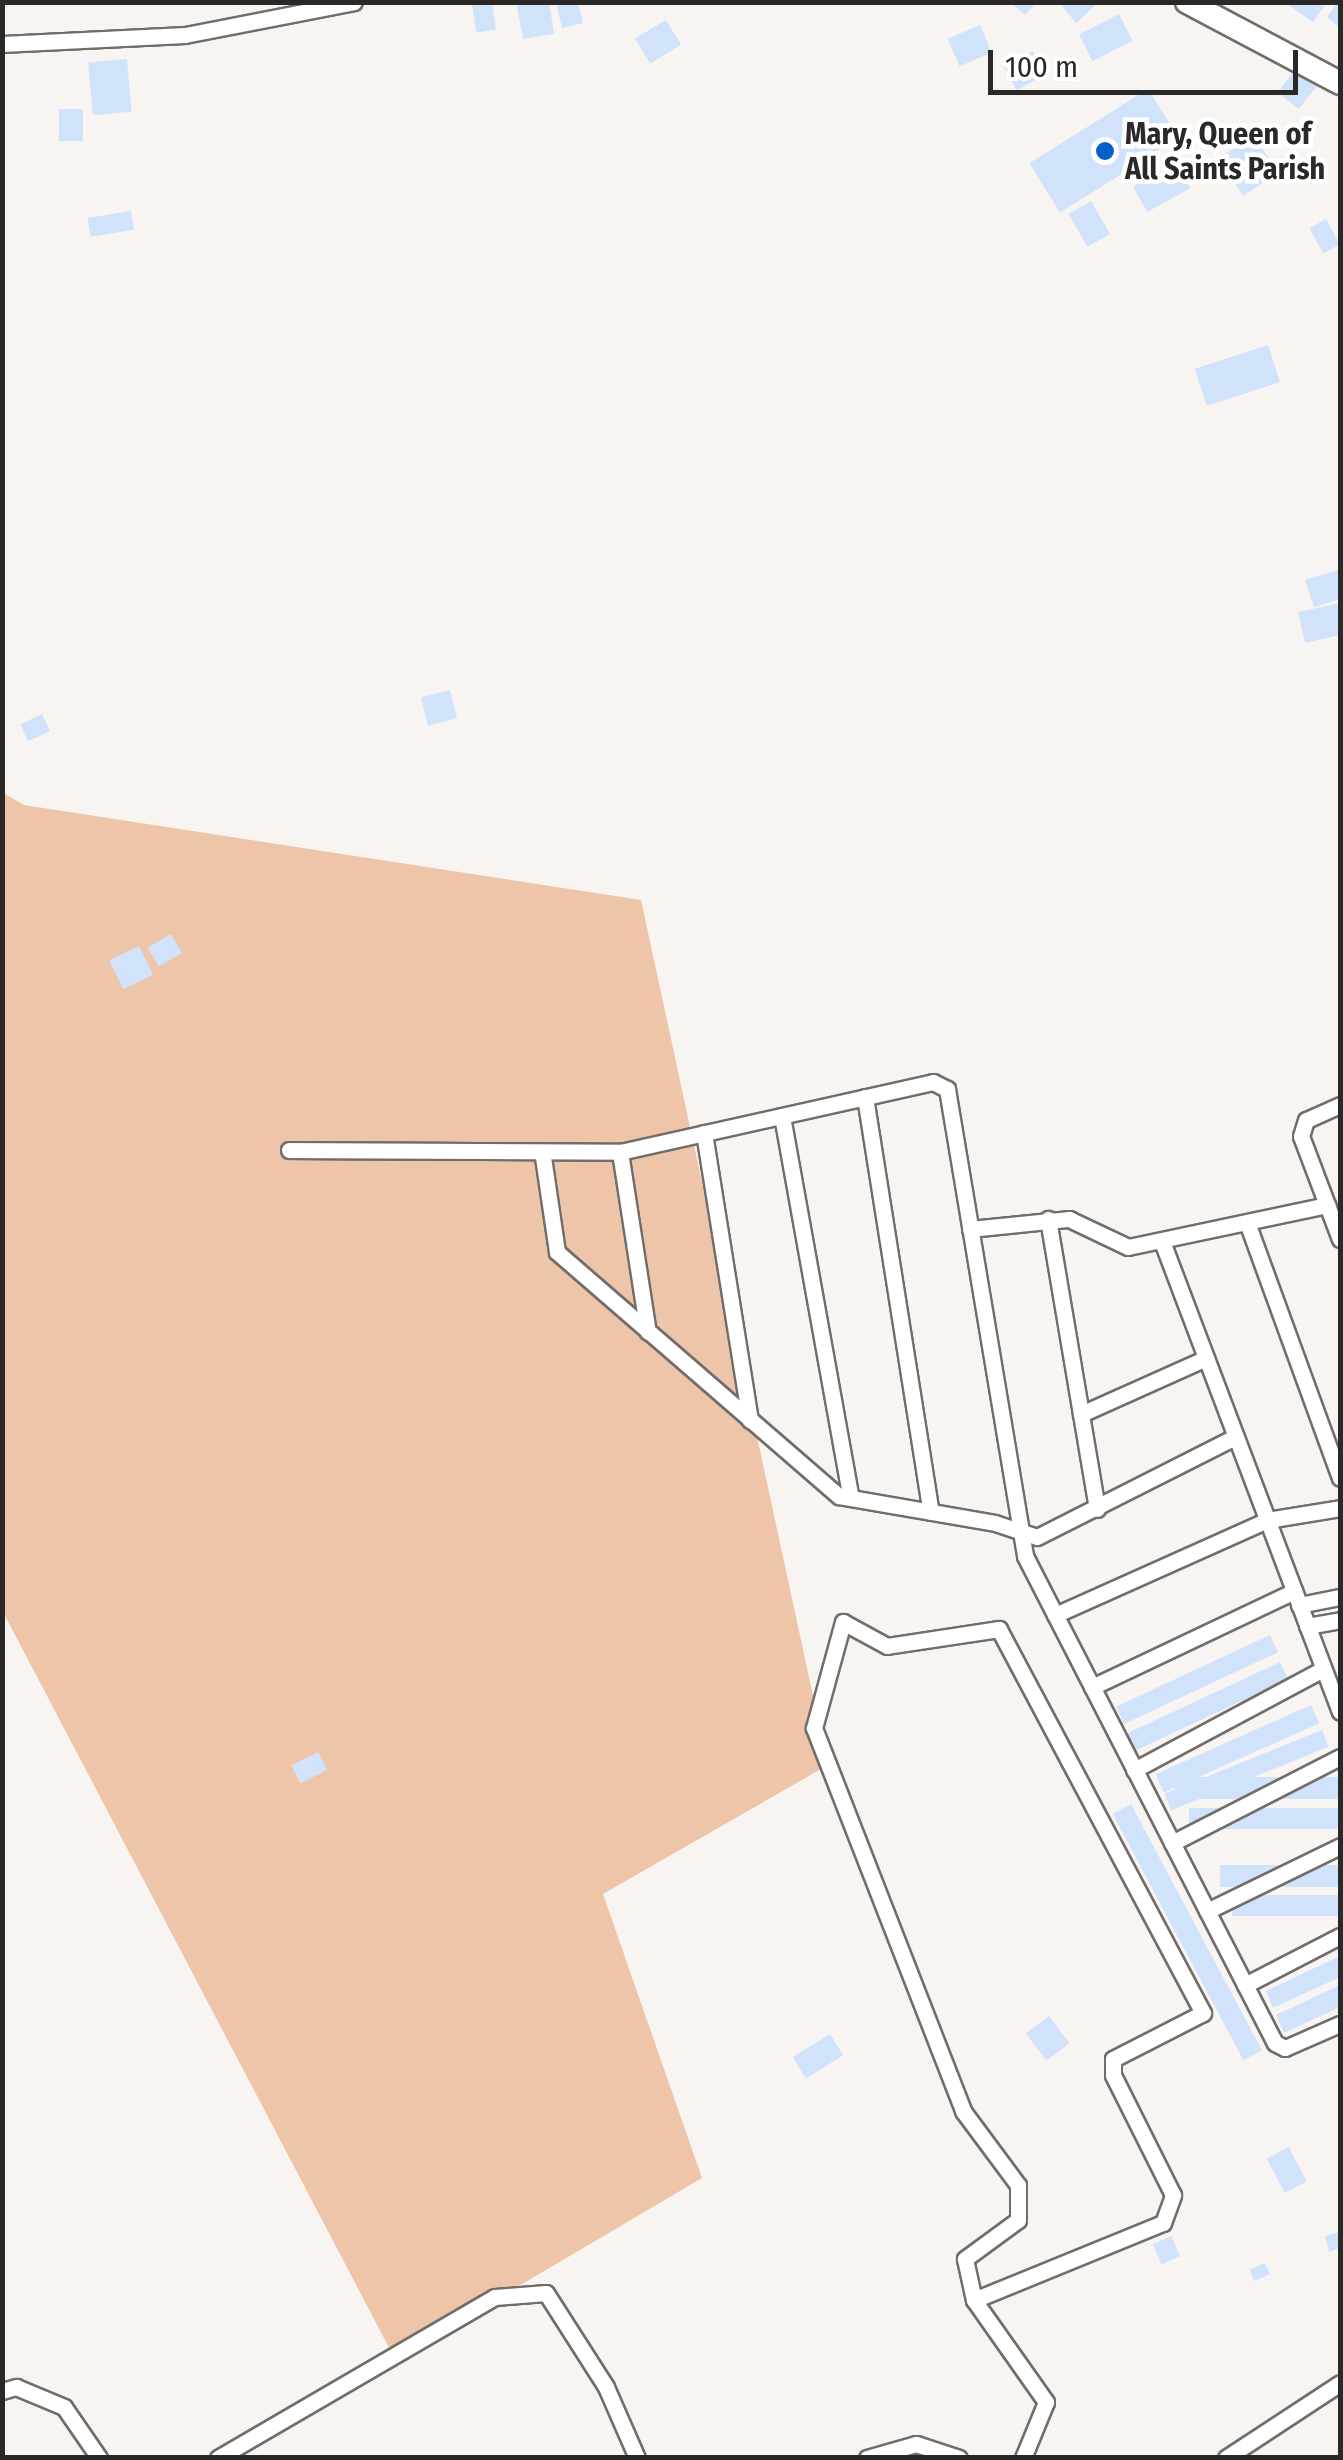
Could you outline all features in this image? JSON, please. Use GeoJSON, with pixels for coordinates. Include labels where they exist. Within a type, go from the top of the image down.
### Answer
{"type":"FeatureCollection","features":[{"type":"Feature","properties":{"kind":"street"},"geometry":{"type":"LineString","coordinates":[[2,44],[185,34],[354,2]]}},
{"type":"Feature","properties":{"kind":"street"},"geometry":{"type":"LineString","coordinates":[[1188,2],[1340,83]]}},
{"type":"Feature","properties":{"kind":"street"},"geometry":{"type":"LineString","coordinates":[[289,1150],[542,1157],[620,1152],[933,1082],[947,1089],[1025,1556],[1279,2046],[1340,2024]]}},
{"type":"Feature","properties":{"kind":"street"},"geometry":{"type":"LineString","coordinates":[[865,1098],[931,1512]]}},
{"type":"Feature","properties":{"kind":"street"},"geometry":{"type":"LineString","coordinates":[[1340,1106],[1302,1126],[1340,1239]]}},
{"type":"Feature","properties":{"kind":"street"},"geometry":{"type":"LineString","coordinates":[[782,1116],[851,1498]]}},
{"type":"Feature","properties":{"kind":"street"},"geometry":{"type":"LineString","coordinates":[[704,1134],[750,1420]]}},
{"type":"Feature","properties":{"kind":"street"},"geometry":{"type":"LineString","coordinates":[[620,1152],[648,1332]]}},
{"type":"Feature","properties":{"kind":"street"},"geometry":{"type":"LineString","coordinates":[[542,1157],[557,1252],[839,1496],[1037,1537],[1236,1437]]}},
{"type":"Feature","properties":{"kind":"street"},"geometry":{"type":"LineString","coordinates":[[970,1230],[1048,1219],[1069,1220],[1128,1247],[1164,1244],[1328,1205]]}},
{"type":"Feature","properties":{"kind":"street"},"geometry":{"type":"LineString","coordinates":[[1048,1219],[1097,1508]]}},
{"type":"Feature","properties":{"kind":"street"},"geometry":{"type":"LineString","coordinates":[[1248,1224],[1340,1478]]}},
{"type":"Feature","properties":{"kind":"street"},"geometry":{"type":"LineString","coordinates":[[1164,1244],[1340,1712]]}},
{"type":"Feature","properties":{"kind":"street"},"geometry":{"type":"LineString","coordinates":[[1081,1414],[1206,1358]]}},
{"type":"Feature","properties":{"kind":"street"},"geometry":{"type":"LineString","coordinates":[[1055,1616],[1266,1520],[1340,1508]]}},
{"type":"Feature","properties":{"kind":"street"},"geometry":{"type":"LineString","coordinates":[[1092,1687],[1296,1598],[1340,1597]]}},
{"type":"Feature","properties":{"kind":"street"},"geometry":{"type":"LineString","coordinates":[[1307,1626],[1340,1620]]}},
{"type":"Feature","properties":{"kind":"street"},"geometry":{"type":"LineString","coordinates":[[974,2300],[1162,2223],[1173,2196],[1113,2075],[1113,2059],[1203,2013],[999,1629],[886,1646],[844,1622],[814,1728],[963,2112],[1018,2185],[1018,2220],[965,2259],[974,2300],[1046,2402],[1023,2458]]}},
{"type":"Feature","properties":{"kind":"street"},"geometry":{"type":"LineString","coordinates":[[1134,1770],[1323,1669]]}},
{"type":"Feature","properties":{"kind":"street"},"geometry":{"type":"LineString","coordinates":[[1172,1842],[1340,1757]]}},
{"type":"Feature","properties":{"kind":"street"},"geometry":{"type":"LineString","coordinates":[[1207,1911],[1340,1846]]}},
{"type":"Feature","properties":{"kind":"street"},"geometry":{"type":"LineString","coordinates":[[1245,1985],[1340,1936]]}},
{"type":"Feature","properties":{"kind":"street"},"geometry":{"type":"LineString","coordinates":[[218,2458],[495,2297],[546,2293],[606,2388],[637,2458]]}},
{"type":"Feature","properties":{"kind":"street"},"geometry":{"type":"LineString","coordinates":[[1226,2458],[1340,2383]]}},
{"type":"Feature","properties":{"kind":"street"},"geometry":{"type":"LineString","coordinates":[[2,2391],[16,2387],[64,2408],[99,2458]]}},
{"type":"Feature","properties":{"kind":"street"},"geometry":{"type":"LineString","coordinates":[[867,2458],[916,2444],[959,2458]]}},
{"type":"Feature","properties":{"kind":"shaded area"},"geometry":{"type":"Polygon","coordinates":[[[2,792],[24,805],[641,900],[828,1765],[603,1894],[702,2178],[395,2359],[3,1612],[2,792]]]}},
{"type":"Feature","properties":{"kind":"building"},"geometry":{"type":"Polygon","coordinates":[[[492,2],[496,30],[476,33],[472,5],[492,2]]]}},
{"type":"Feature","properties":{"kind":"building"},"geometry":{"type":"Polygon","coordinates":[[[516,2],[549,2],[554,34],[523,39],[516,2]]]}},
{"type":"Feature","properties":{"kind":"building"},"geometry":{"type":"Polygon","coordinates":[[[556,2],[578,2],[583,23],[562,28],[556,2]]]}},
{"type":"Feature","properties":{"kind":"building"},"geometry":{"type":"Polygon","coordinates":[[[1010,2],[1037,2],[1025,15],[1010,2]]]}},
{"type":"Feature","properties":{"kind":"building"},"geometry":{"type":"Polygon","coordinates":[[[1059,2],[1099,2],[1076,23],[1059,2]]]}},
{"type":"Feature","properties":{"kind":"building"},"geometry":{"type":"Polygon","coordinates":[[[1284,2],[1327,2],[1313,22],[1284,2]]]}},
{"type":"Feature","properties":{"kind":"building"},"geometry":{"type":"Polygon","coordinates":[[[1340,2],[1340,28],[1327,17],[1340,2]]]}},
{"type":"Feature","properties":{"kind":"building"},"geometry":{"type":"Polygon","coordinates":[[[1119,14],[1133,41],[1093,61],[1079,34],[1119,14]]]}},
{"type":"Feature","properties":{"kind":"building"},"geometry":{"type":"Polygon","coordinates":[[[666,20],[681,45],[650,63],[635,39],[666,20]]]}},
{"type":"Feature","properties":{"kind":"building"},"geometry":{"type":"Polygon","coordinates":[[[980,25],[992,53],[960,66],[948,39],[980,25]]]}},
{"type":"Feature","properties":{"kind":"building"},"geometry":{"type":"Polygon","coordinates":[[[1033,51],[1046,75],[1017,90],[1004,66],[1033,51]]]}},
{"type":"Feature","properties":{"kind":"building"},"geometry":{"type":"Polygon","coordinates":[[[127,59],[132,112],[93,115],[88,62],[127,59]]]}},
{"type":"Feature","properties":{"kind":"building"},"geometry":{"type":"Polygon","coordinates":[[[1297,68],[1318,85],[1298,109],[1277,92],[1297,68]]]}},
{"type":"Feature","properties":{"kind":"building","name":"Mary, Queen of All Saints Parish"},"geometry":{"type":"Polygon","coordinates":[[[1148,89],[1179,138],[1060,212],[1029,163],[1148,89]]]}},
{"type":"Feature","properties":{"kind":"building"},"geometry":{"type":"Polygon","coordinates":[[[59,109],[83,109],[83,141],[59,141],[59,109]]]}},
{"type":"Feature","properties":{"kind":"building"},"geometry":{"type":"Polygon","coordinates":[[[1253,135],[1278,172],[1243,196],[1218,158],[1253,135]]]}},
{"type":"Feature","properties":{"kind":"building"},"geometry":{"type":"Polygon","coordinates":[[[1176,163],[1190,188],[1147,212],[1133,187],[1176,163]]]}},
{"type":"Feature","properties":{"kind":"building"},"geometry":{"type":"Polygon","coordinates":[[[1091,201],[1110,234],[1087,247],[1068,214],[1091,201]]]}},
{"type":"Feature","properties":{"kind":"building"},"geometry":{"type":"Polygon","coordinates":[[[131,211],[134,230],[91,237],[88,218],[131,211]]]}},
{"type":"Feature","properties":{"kind":"building"},"geometry":{"type":"Polygon","coordinates":[[[1326,219],[1340,244],[1323,254],[1309,228],[1326,219]]]}},
{"type":"Feature","properties":{"kind":"building"},"geometry":{"type":"Polygon","coordinates":[[[1268,345],[1280,382],[1207,406],[1195,369],[1268,345]]]}},
{"type":"Feature","properties":{"kind":"building"},"geometry":{"type":"Polygon","coordinates":[[[1338,570],[1340,599],[1314,607],[1305,580],[1338,570]]]}},
{"type":"Feature","properties":{"kind":"building"},"geometry":{"type":"Polygon","coordinates":[[[1340,603],[1340,635],[1305,643],[1298,612],[1340,603]]]}},
{"type":"Feature","properties":{"kind":"building"},"geometry":{"type":"Polygon","coordinates":[[[450,690],[457,718],[428,725],[421,697],[450,690]]]}},
{"type":"Feature","properties":{"kind":"building"},"geometry":{"type":"Polygon","coordinates":[[[42,714],[50,731],[28,741],[20,724],[42,714]]]}},
{"type":"Feature","properties":{"kind":"building"},"geometry":{"type":"Polygon","coordinates":[[[171,934],[182,953],[159,967],[148,947],[171,934]]]}},
{"type":"Feature","properties":{"kind":"building"},"geometry":{"type":"Polygon","coordinates":[[[139,946],[153,975],[123,989],[109,960],[139,946]]]}},
{"type":"Feature","properties":{"kind":"building"},"geometry":{"type":"Polygon","coordinates":[[[1270,1635],[1278,1652],[1124,1724],[1116,1707],[1270,1635]]]}},
{"type":"Feature","properties":{"kind":"building"},"geometry":{"type":"Polygon","coordinates":[[[1280,1662],[1288,1679],[1135,1751],[1127,1733],[1280,1662]]]}},
{"type":"Feature","properties":{"kind":"building"},"geometry":{"type":"Polygon","coordinates":[[[1311,1705],[1319,1723],[1164,1792],[1156,1774],[1311,1705]]]}},
{"type":"Feature","properties":{"kind":"building"},"geometry":{"type":"Polygon","coordinates":[[[1322,1730],[1329,1747],[1171,1810],[1164,1794],[1322,1730]]]}},
{"type":"Feature","properties":{"kind":"building"},"geometry":{"type":"Polygon","coordinates":[[[318,1752],[327,1770],[300,1783],[291,1766],[318,1752]]]}},
{"type":"Feature","properties":{"kind":"building"},"geometry":{"type":"Polygon","coordinates":[[[1175,1777],[1340,1777],[1340,1799],[1175,1799],[1175,1777]]]}},
{"type":"Feature","properties":{"kind":"building"},"geometry":{"type":"Polygon","coordinates":[[[1131,1804],[1262,2050],[1243,2060],[1112,1814],[1131,1804]]]}},
{"type":"Feature","properties":{"kind":"building"},"geometry":{"type":"Polygon","coordinates":[[[1189,1808],[1340,1808],[1340,1829],[1189,1829],[1189,1808]]]}},
{"type":"Feature","properties":{"kind":"building"},"geometry":{"type":"Polygon","coordinates":[[[1220,1865],[1340,1865],[1340,1887],[1220,1887],[1220,1865]]]}},
{"type":"Feature","properties":{"kind":"building"},"geometry":{"type":"Polygon","coordinates":[[[1232,1895],[1340,1895],[1340,1916],[1232,1916],[1232,1895]]]}},
{"type":"Feature","properties":{"kind":"building"},"geometry":{"type":"Polygon","coordinates":[[[1340,1956],[1340,1977],[1273,2008],[1266,1991],[1340,1956]]]}},
{"type":"Feature","properties":{"kind":"building"},"geometry":{"type":"Polygon","coordinates":[[[1340,1985],[1340,2007],[1284,2033],[1276,2015],[1340,1985]]]}},
{"type":"Feature","properties":{"kind":"building"},"geometry":{"type":"Polygon","coordinates":[[[1049,2016],[1069,2043],[1046,2061],[1026,2033],[1049,2016]]]}},
{"type":"Feature","properties":{"kind":"building"},"geometry":{"type":"Polygon","coordinates":[[[830,2034],[843,2055],[806,2079],[793,2057],[830,2034]]]}},
{"type":"Feature","properties":{"kind":"building"},"geometry":{"type":"Polygon","coordinates":[[[1289,2147],[1307,2182],[1284,2193],[1267,2158],[1289,2147]]]}},
{"type":"Feature","properties":{"kind":"building"},"geometry":{"type":"Polygon","coordinates":[[[1340,2232],[1340,2248],[1329,2252],[1325,2236],[1340,2232]]]}},
{"type":"Feature","properties":{"kind":"building"},"geometry":{"type":"Polygon","coordinates":[[[1171,2236],[1180,2256],[1162,2264],[1153,2244],[1171,2236]]]}},
{"type":"Feature","properties":{"kind":"building"},"geometry":{"type":"Polygon","coordinates":[[[1265,2263],[1270,2274],[1254,2281],[1249,2270],[1265,2263]]]}},
{"type":"Feature","properties":{"kind":"place","name":"Mary, Queen of All Saints Parish"},"geometry":{"type":"Point","coordinates":[1105,151]}}]}
